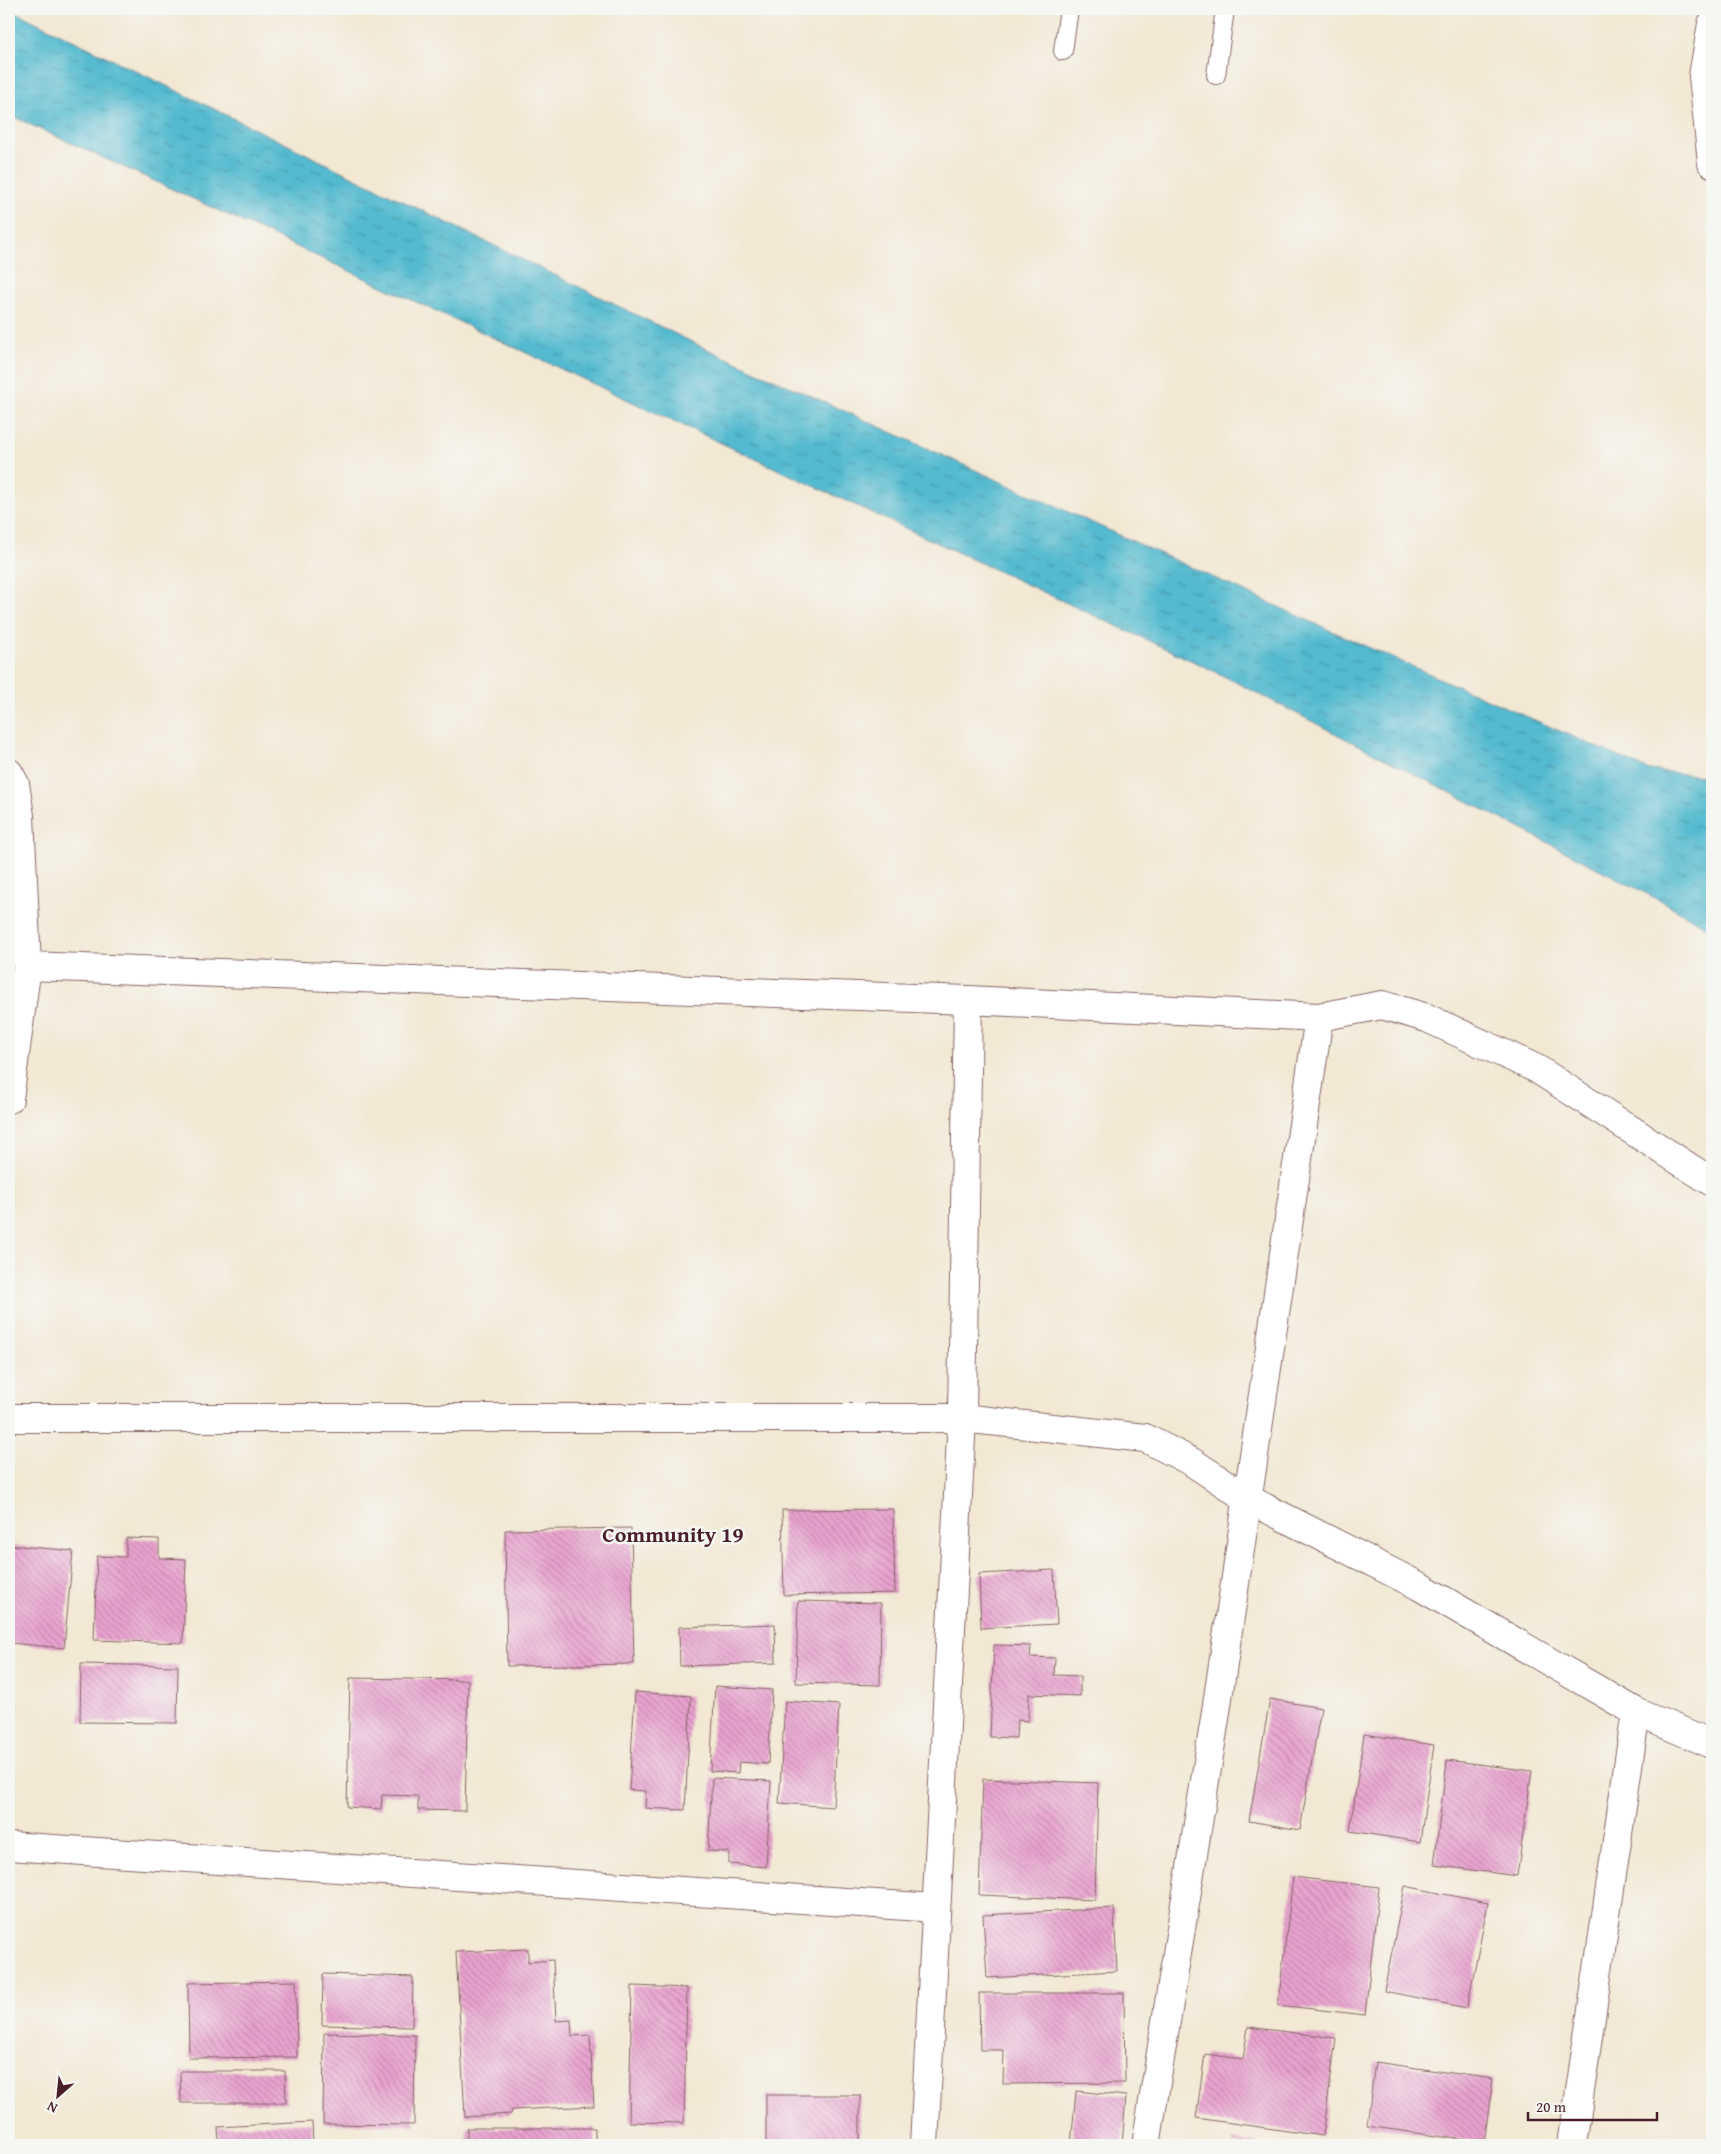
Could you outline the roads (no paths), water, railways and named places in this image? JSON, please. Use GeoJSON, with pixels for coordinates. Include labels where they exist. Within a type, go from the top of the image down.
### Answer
{"type":"FeatureCollection","features":[{"type":"Feature","properties":{"kind":"street"},"geometry":{"type":"LineString","coordinates":[[1712,24],[1703,76],[1712,163]]}},
{"type":"Feature","properties":{"kind":"street"},"geometry":{"type":"LineString","coordinates":[[9,773],[15,784],[20,816],[27,966],[9,1099]]}},
{"type":"Feature","properties":{"kind":"street"},"geometry":{"type":"LineString","coordinates":[[27,966],[968,1000],[1319,1017],[1382,1006],[1427,1018],[1537,1069],[1712,1182]]}},
{"type":"Feature","properties":{"kind":"street"},"geometry":{"type":"LineString","coordinates":[[924,2145],[962,1418],[968,1000]]}},
{"type":"Feature","properties":{"kind":"street"},"geometry":{"type":"LineString","coordinates":[[1146,2145],[1212,1735],[1319,1017]]}},
{"type":"Feature","properties":{"kind":"street"},"geometry":{"type":"LineString","coordinates":[[9,1418],[962,1418],[1145,1438],[1192,1462],[1248,1499],[1419,1586],[1636,1712],[1712,1744]]}},
{"type":"Feature","properties":{"kind":"street"},"geometry":{"type":"LineString","coordinates":[[1572,2145],[1636,1712]]}},
{"type":"Feature","properties":{"kind":"street"},"geometry":{"type":"LineString","coordinates":[[9,1846],[936,1908]]}},
{"type":"Feature","properties":{"kind":"lane"},"geometry":{"type":"LineString","coordinates":[[1063,52],[1069,9]]}},
{"type":"Feature","properties":{"kind":"lane"},"geometry":{"type":"LineString","coordinates":[[1216,75],[1225,9]]}},
{"type":"Feature","properties":{"kind":"water"},"geometry":{"type":"Polygon","coordinates":[[[9,9],[696,344],[1354,641],[1649,770],[1712,777],[1712,930],[1667,904],[1214,671],[9,115],[9,9]]]}},
{"type":"Feature","properties":{"kind":"district","name":"Community 19"},"geometry":{"type":"Point","coordinates":[673,1534]}}]}
